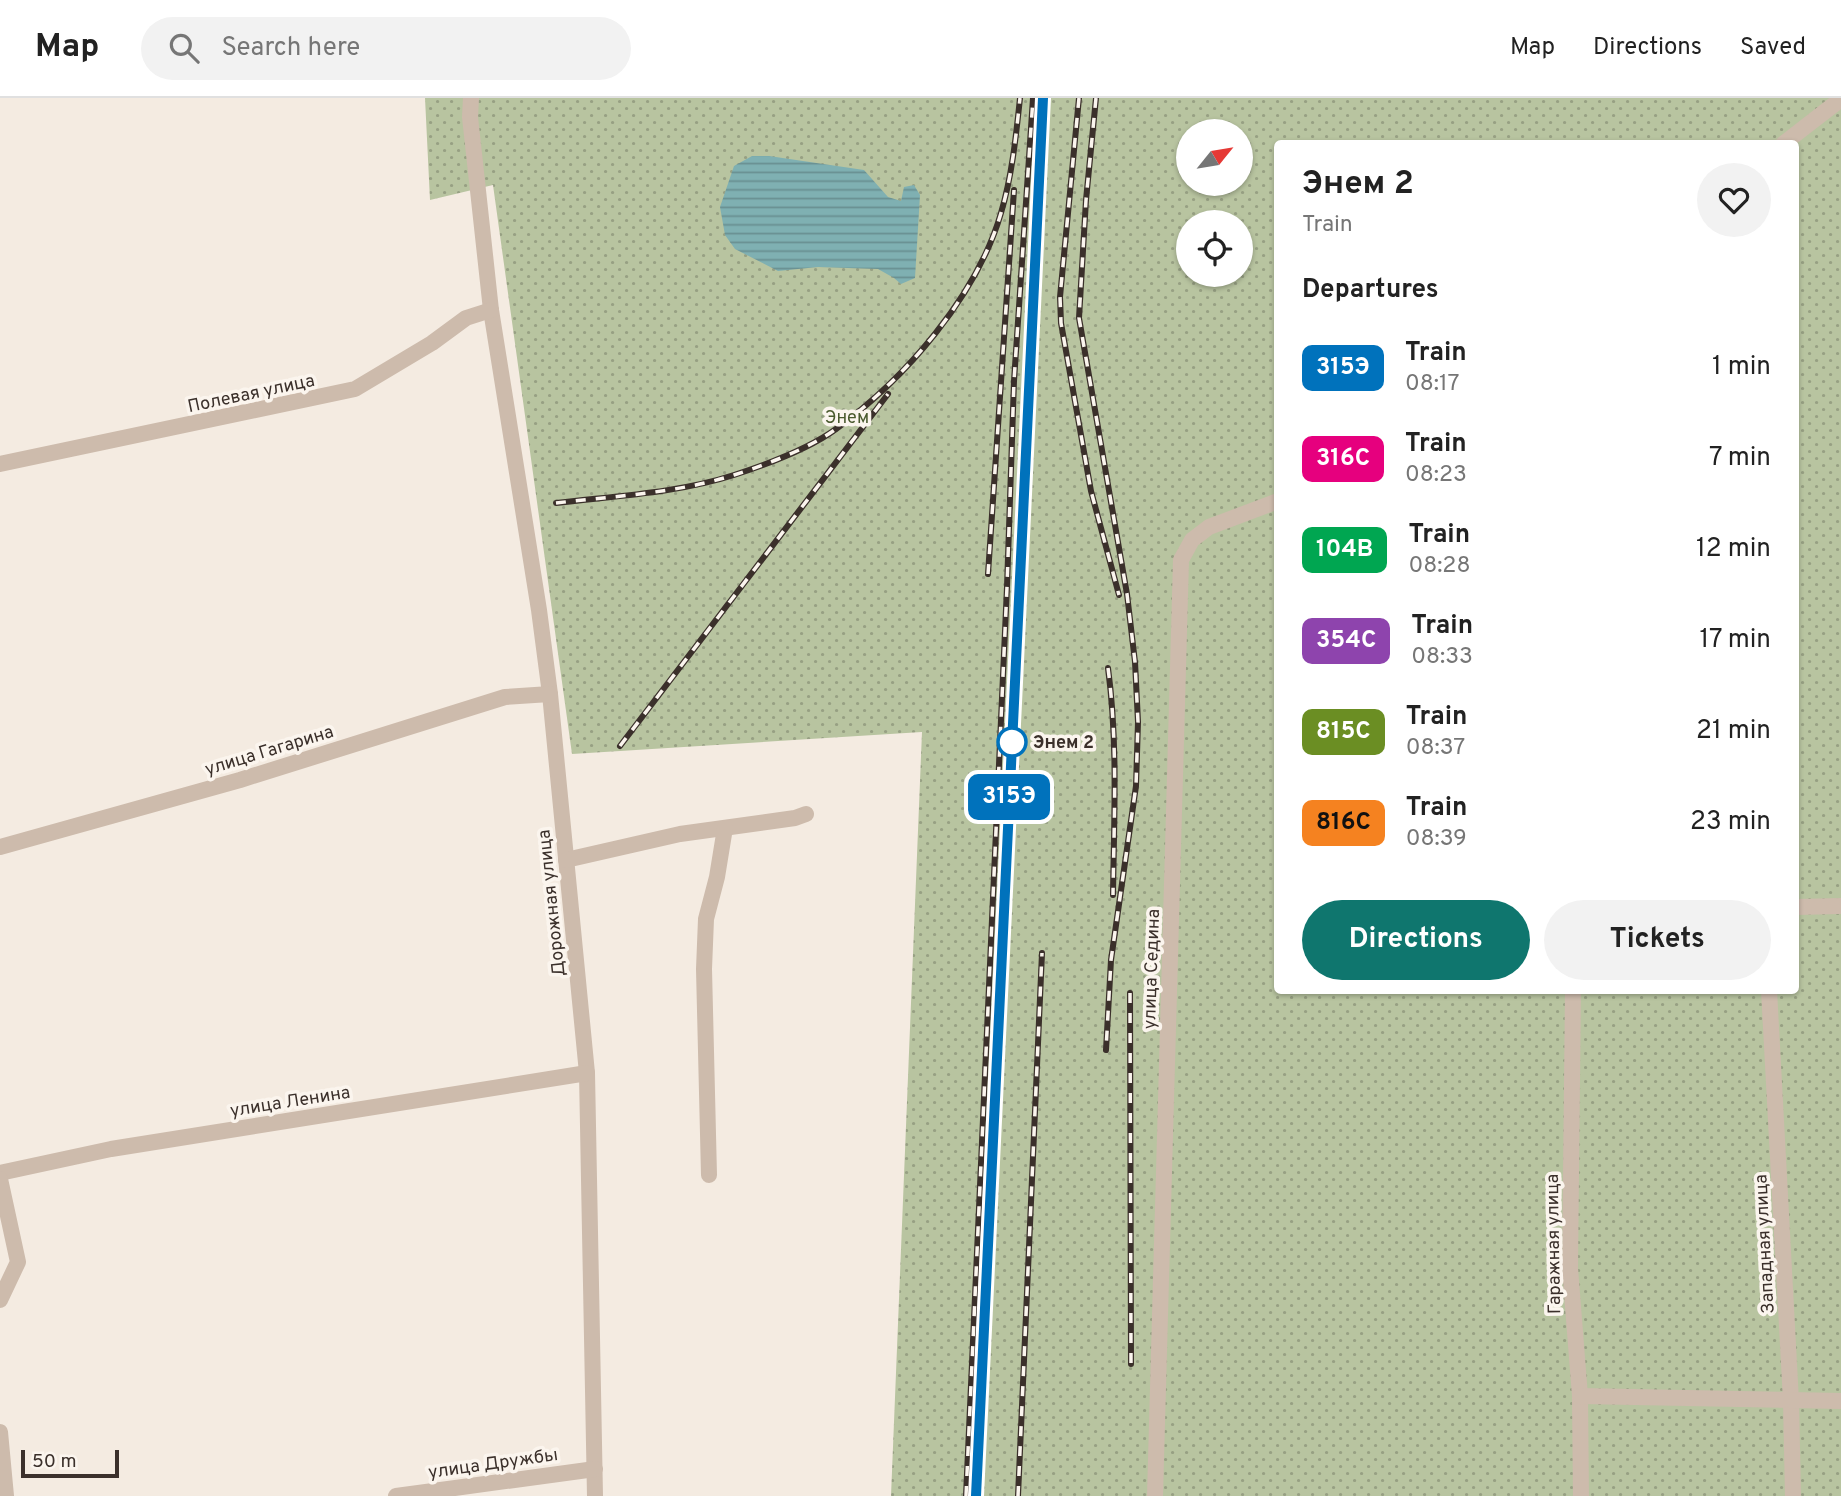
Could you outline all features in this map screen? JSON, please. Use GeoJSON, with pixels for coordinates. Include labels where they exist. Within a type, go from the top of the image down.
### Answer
{"type":"FeatureCollection","features":[{"type":"Feature","properties":{"kind":"street","name":"Дорожная улица"},"geometry":{"type":"LineString","coordinates":[[471,98],[470,117],[491,310],[550,694],[587,1073],[595,1496]]}},
{"type":"Feature","properties":{"kind":"street"},"geometry":{"type":"LineString","coordinates":[[1788,140],[1841,99]]}},
{"type":"Feature","properties":{"kind":"street","name":"Полевая улица"},"geometry":{"type":"LineString","coordinates":[[0,464],[355,389],[432,343],[466,318],[491,310]]}},
{"type":"Feature","properties":{"kind":"street","name":"улица Седина"},"geometry":{"type":"LineString","coordinates":[[1155,1496],[1181,560],[1192,540],[1209,527],[1274,502]]}},
{"type":"Feature","properties":{"kind":"street","name":"улица Гагарина"},"geometry":{"type":"LineString","coordinates":[[0,848],[240,780],[505,697],[550,694]]}},
{"type":"Feature","properties":{"kind":"street"},"geometry":{"type":"LineString","coordinates":[[566,860],[681,834],[806,814]]}},
{"type":"Feature","properties":{"kind":"street"},"geometry":{"type":"LineString","coordinates":[[709,1175],[704,969],[706,919],[717,877],[725,828]]}},
{"type":"Feature","properties":{"kind":"street"},"geometry":{"type":"LineString","coordinates":[[1799,907],[1841,906]]}},
{"type":"Feature","properties":{"kind":"street","name":"Гаражная улица"},"geometry":{"type":"LineString","coordinates":[[1573,994],[1570,1268],[1580,1396],[1581,1496]]}},
{"type":"Feature","properties":{"kind":"street","name":"Западная улица"},"geometry":{"type":"LineString","coordinates":[[1769,994],[1791,1401],[1793,1496]]}},
{"type":"Feature","properties":{"kind":"street","name":"улица Ленина"},"geometry":{"type":"LineString","coordinates":[[0,1172],[111,1149],[587,1073]]}},
{"type":"Feature","properties":{"kind":"street"},"geometry":{"type":"LineString","coordinates":[[0,1179],[18,1262],[0,1300]]}},
{"type":"Feature","properties":{"kind":"street"},"geometry":{"type":"LineString","coordinates":[[1580,1396],[1841,1401]]}},
{"type":"Feature","properties":{"kind":"street"},"geometry":{"type":"LineString","coordinates":[[0,1432],[6,1496]]}},
{"type":"Feature","properties":{"kind":"street","name":"улица Дружбы"},"geometry":{"type":"LineString","coordinates":[[396,1496],[595,1469]]}},
{"type":"Feature","properties":{"kind":"green space","name":"Энем"},"geometry":{"type":"Polygon","coordinates":[[[425,98],[1841,98],[1841,1496],[891,1496],[922,732],[572,754],[493,185],[430,200],[425,98]]]}},
{"type":"Feature","properties":{"kind":"water"},"geometry":{"type":"Polygon","coordinates":[[[752,156],[769,156],[864,170],[888,197],[901,201],[904,187],[914,185],[920,195],[915,278],[901,284],[878,269],[818,267],[778,271],[735,249],[725,235],[720,207],[734,166],[752,156]]]}},
{"type":"Feature","properties":{"kind":"railway"},"geometry":{"type":"LineString","coordinates":[[556,503],[669,490],[734,475],[813,443],[862,409],[912,361],[956,305],[975,275],[990,244],[1005,199],[1020,98]]}},
{"type":"Feature","properties":{"kind":"railway"},"geometry":{"type":"LineString","coordinates":[[966,1496],[1014,381],[1033,98]]}},
{"type":"Feature","properties":{"kind":"railway"},"geometry":{"type":"LineString","coordinates":[[1079,98],[1060,297],[1061,323],[1091,491],[1119,595]]}},
{"type":"Feature","properties":{"kind":"railway"},"geometry":{"type":"LineString","coordinates":[[1096,98],[1086,200],[1079,318],[1127,594],[1135,662],[1138,722],[1136,786],[1111,960],[1106,1050]]}},
{"type":"Feature","properties":{"kind":"railway"},"geometry":{"type":"LineString","coordinates":[[983,1356],[1039,181]]}},
{"type":"Feature","properties":{"kind":"railway"},"geometry":{"type":"LineString","coordinates":[[988,574],[1014,190]]}},
{"type":"Feature","properties":{"kind":"railway"},"geometry":{"type":"LineString","coordinates":[[620,746],[888,394]]}},
{"type":"Feature","properties":{"kind":"railway"},"geometry":{"type":"LineString","coordinates":[[1108,668],[1114,753],[1113,895]]}},
{"type":"Feature","properties":{"kind":"railway"},"geometry":{"type":"LineString","coordinates":[[1018,1496],[1042,953]]}},
{"type":"Feature","properties":{"kind":"railway"},"geometry":{"type":"LineString","coordinates":[[1130,993],[1131,1364]]}},
{"type":"Feature","properties":{"kind":"train","name":"315Э"},"geometry":{"type":"LineString","coordinates":[[976,1496],[1043,98]]}},
{"type":"Feature","properties":{"kind":"place","name":"Энем 2"},"geometry":{"type":"Point","coordinates":[1012,742]}}]}
